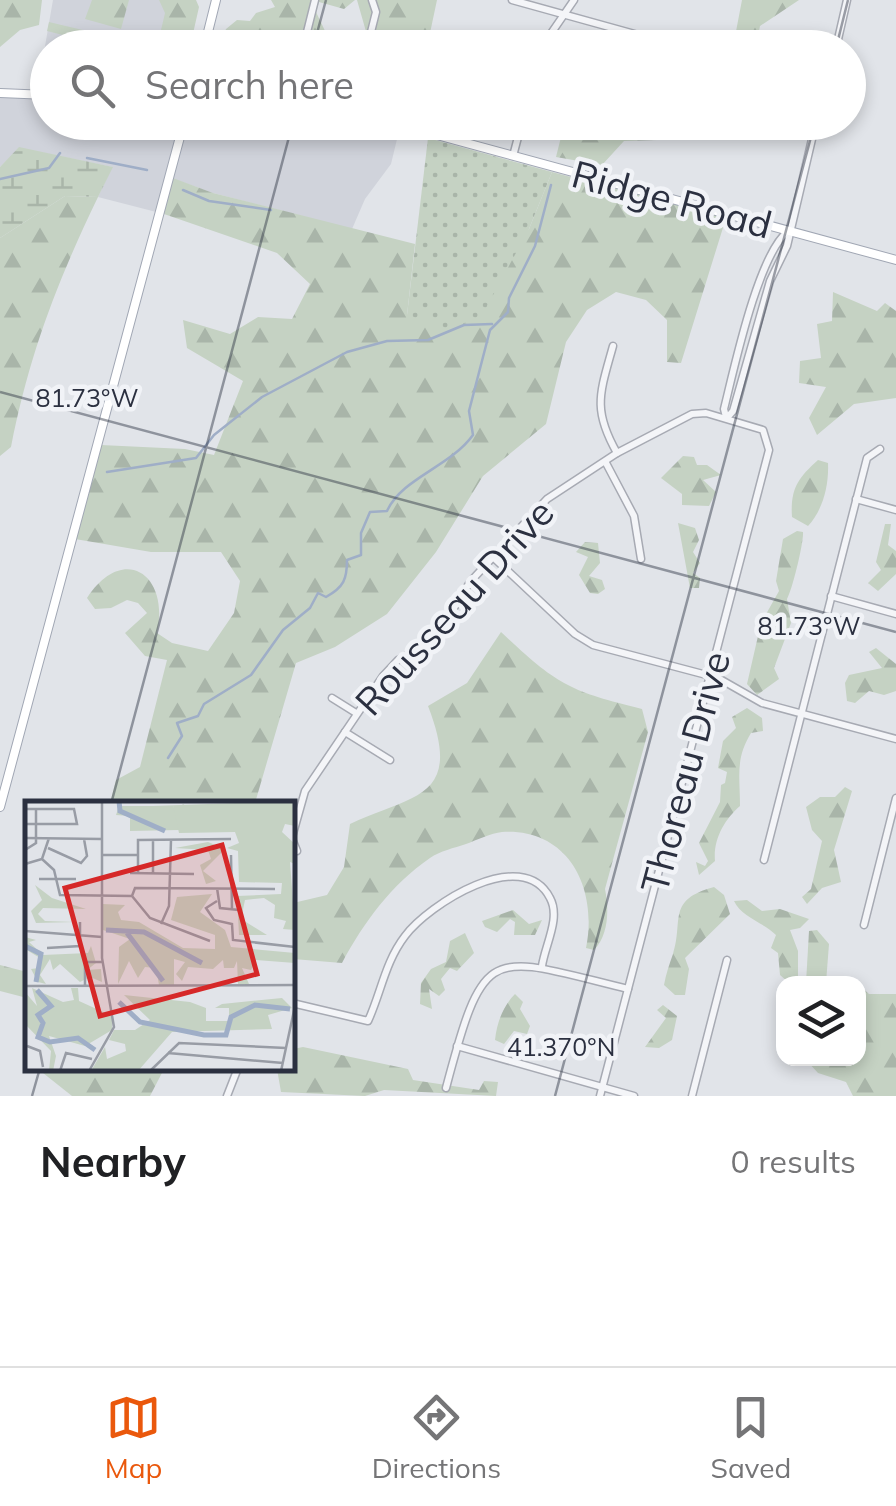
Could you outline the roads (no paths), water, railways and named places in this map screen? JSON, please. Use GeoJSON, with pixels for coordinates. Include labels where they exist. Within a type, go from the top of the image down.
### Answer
{"type":"FeatureCollection","features":[{"type":"Feature","properties":{"kind":"main road"},"geometry":{"type":"LineString","coordinates":[[208,30],[216,0]]}},
{"type":"Feature","properties":{"kind":"main road"},"geometry":{"type":"LineString","coordinates":[[0,93],[30,94]]}},
{"type":"Feature","properties":{"kind":"main road"},"geometry":{"type":"LineString","coordinates":[[0,807],[179,140]]}},
{"type":"Feature","properties":{"kind":"main road","name":"Ridge Road"},"geometry":{"type":"LineString","coordinates":[[455,140],[896,260]]}},
{"type":"Feature","properties":{"kind":"street"},"geometry":{"type":"LineString","coordinates":[[308,30],[316,0]]}},
{"type":"Feature","properties":{"kind":"street"},"geometry":{"type":"LineString","coordinates":[[372,0],[376,12],[372,30]]}},
{"type":"Feature","properties":{"kind":"street"},"geometry":{"type":"LineString","coordinates":[[512,0],[620,30]]}},
{"type":"Feature","properties":{"kind":"street"},"geometry":{"type":"LineString","coordinates":[[552,30],[574,0]]}},
{"type":"Feature","properties":{"kind":"street"},"geometry":{"type":"LineString","coordinates":[[840,30],[848,0]]}},
{"type":"Feature","properties":{"kind":"street"},"geometry":{"type":"LineString","coordinates":[[513,156],[517,140]]}},
{"type":"Feature","properties":{"kind":"street"},"geometry":{"type":"LineString","coordinates":[[726,418],[733,411],[762,310],[787,246],[811,140]]}},
{"type":"Feature","properties":{"kind":"street"},"geometry":{"type":"LineString","coordinates":[[726,418],[724,409],[762,275],[779,238],[788,231]]}},
{"type":"Feature","properties":{"kind":"street"},"geometry":{"type":"LineString","coordinates":[[752,308],[762,310]]}},
{"type":"Feature","properties":{"kind":"street"},"geometry":{"type":"LineString","coordinates":[[613,346],[599,415],[617,454]]}},
{"type":"Feature","properties":{"kind":"street","name":"Rousseau Drive"},"geometry":{"type":"LineString","coordinates":[[295,827],[305,791],[356,713],[398,660],[433,642],[470,582],[548,499],[617,454],[692,414],[726,418]]}},
{"type":"Feature","properties":{"kind":"street","name":"Thoreau Drive"},"geometry":{"type":"LineString","coordinates":[[600,1096],[770,446],[763,430],[726,418]]}},
{"type":"Feature","properties":{"kind":"street"},"geometry":{"type":"LineString","coordinates":[[764,860],[867,458],[880,448]]}},
{"type":"Feature","properties":{"kind":"street"},"geometry":{"type":"LineString","coordinates":[[606,462],[634,516],[641,559]]}},
{"type":"Feature","properties":{"kind":"street"},"geometry":{"type":"LineString","coordinates":[[856,500],[896,510]]}},
{"type":"Feature","properties":{"kind":"street"},"geometry":{"type":"LineString","coordinates":[[494,558],[593,646],[710,676],[737,686],[762,703],[896,738]]}},
{"type":"Feature","properties":{"kind":"street"},"geometry":{"type":"LineString","coordinates":[[831,596],[896,614]]}},
{"type":"Feature","properties":{"kind":"street"},"geometry":{"type":"LineString","coordinates":[[332,698],[356,713]]}},
{"type":"Feature","properties":{"kind":"street"},"geometry":{"type":"LineString","coordinates":[[345,732],[390,760]]}},
{"type":"Feature","properties":{"kind":"street"},"geometry":{"type":"LineString","coordinates":[[864,925],[896,798]]}},
{"type":"Feature","properties":{"kind":"street","name":"Rousseau Drive"},"geometry":{"type":"LineString","coordinates":[[295,846],[297,851]]}},
{"type":"Feature","properties":{"kind":"street"},"geometry":{"type":"LineString","coordinates":[[295,1005],[368,1022],[388,962],[424,913],[445,899],[491,880],[516,877],[533,881],[550,897],[554,911],[542,966]]}},
{"type":"Feature","properties":{"kind":"street"},"geometry":{"type":"LineString","coordinates":[[692,1096],[728,960]]}},
{"type":"Feature","properties":{"kind":"street"},"geometry":{"type":"LineString","coordinates":[[446,1088],[470,1000],[486,979],[518,964],[542,966],[628,989]]}},
{"type":"Feature","properties":{"kind":"street"},"geometry":{"type":"LineString","coordinates":[[457,1046],[634,1096]]}},
{"type":"Feature","properties":{"kind":"street"},"geometry":{"type":"LineString","coordinates":[[227,1096],[237,1071]]}},
{"type":"Feature","properties":{"kind":"waterway"},"geometry":{"type":"LineString","coordinates":[[0,179],[49,168],[60,153]]}},
{"type":"Feature","properties":{"kind":"waterway"},"geometry":{"type":"LineString","coordinates":[[87,158],[147,170]]}},
{"type":"Feature","properties":{"kind":"waterway"},"geometry":{"type":"LineString","coordinates":[[168,758],[182,736],[177,723],[198,716],[204,704],[251,675],[283,630],[310,608],[318,593],[326,597],[341,586],[347,560],[361,555],[361,533],[370,512],[387,511],[404,490],[452,456],[473,435],[469,411],[490,330],[508,312],[509,298],[535,246],[551,185]]}},
{"type":"Feature","properties":{"kind":"waterway"},"geometry":{"type":"LineString","coordinates":[[183,190],[209,201],[271,210]]}},
{"type":"Feature","properties":{"kind":"waterway"},"geometry":{"type":"LineString","coordinates":[[107,472],[196,458],[214,435],[262,397],[347,352],[387,341],[428,340],[464,325],[492,324]]}}]}
